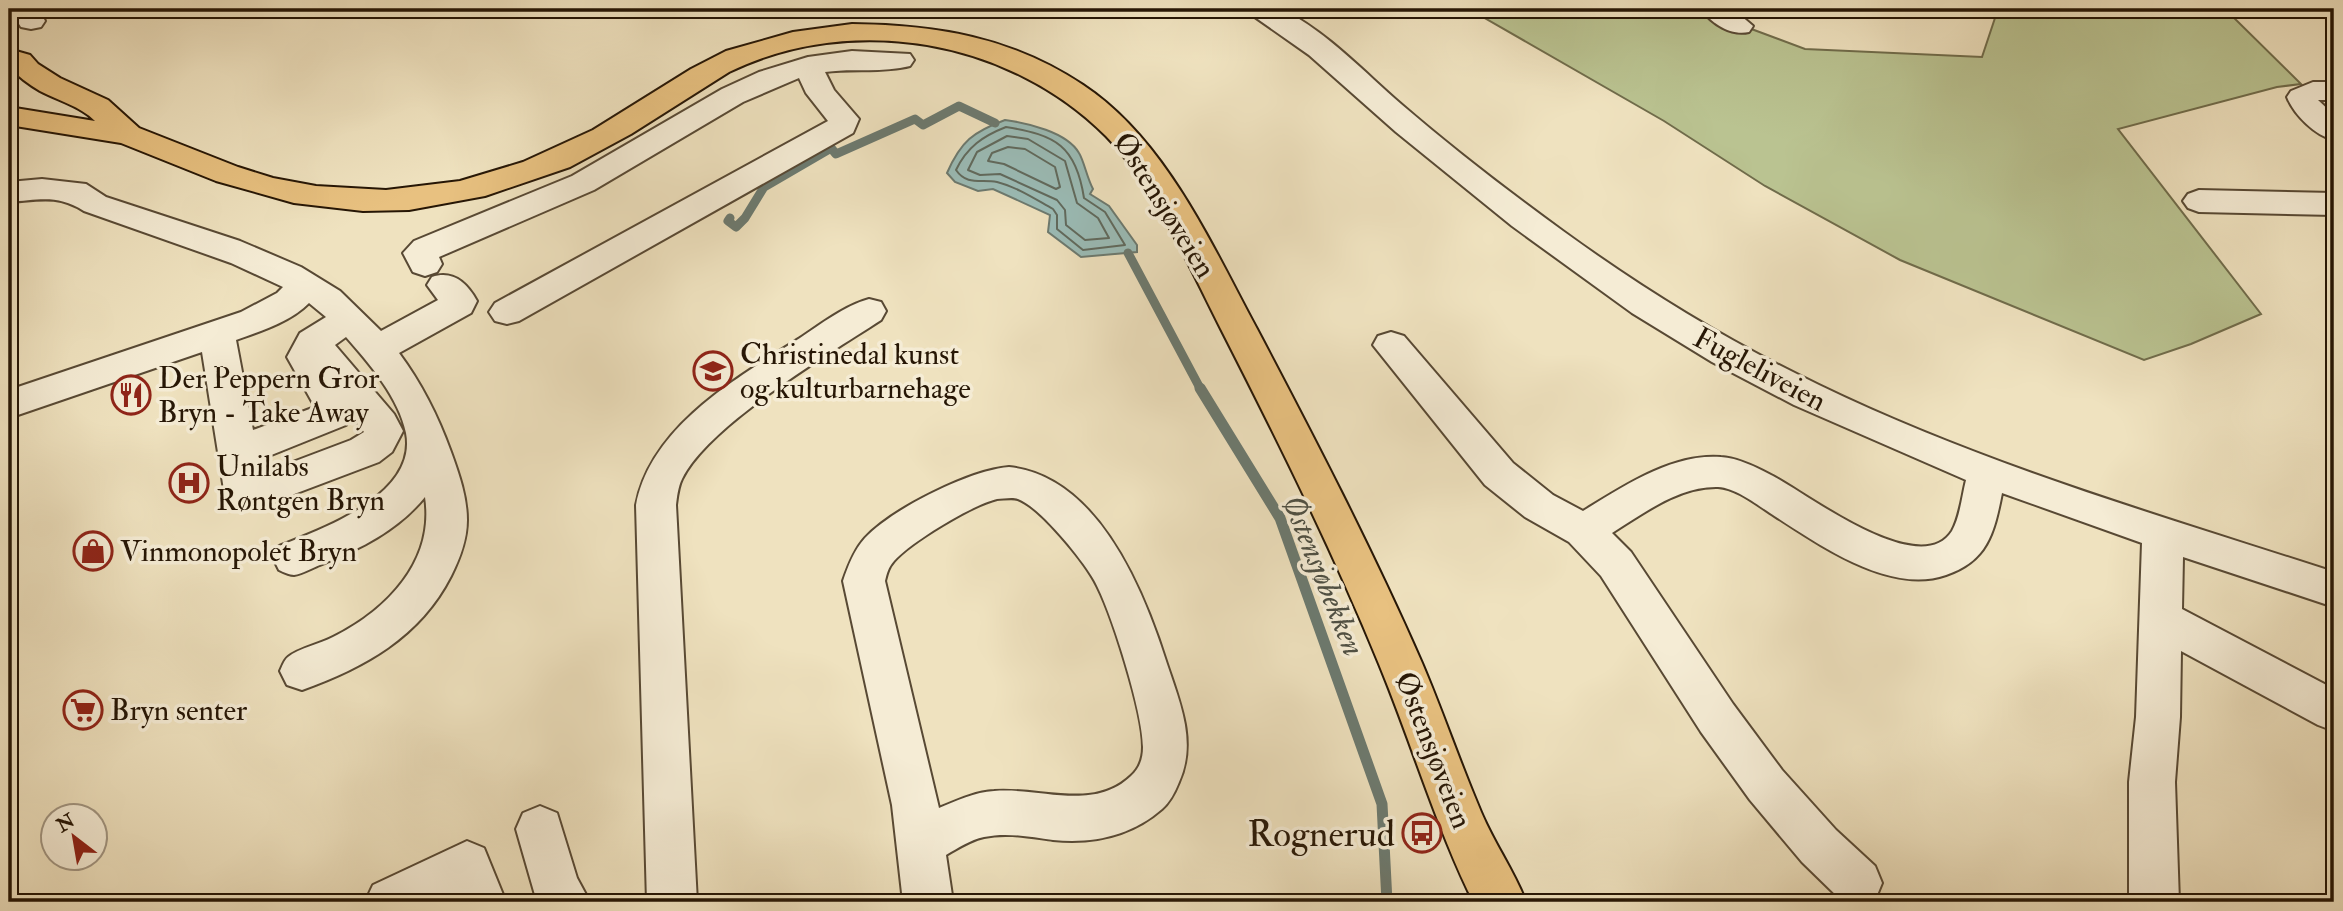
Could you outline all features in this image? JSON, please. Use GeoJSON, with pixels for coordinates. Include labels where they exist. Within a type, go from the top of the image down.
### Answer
{"type":"FeatureCollection","features":[{"type":"Feature","properties":{"kind":"main road","name":"Østensjøveien"},"geometry":{"type":"LineString","coordinates":[[9,116],[128,135],[233,176],[287,191],[344,199],[404,200],[489,184],[549,163],[606,137],[707,71],[764,47],[814,35],[867,30],[923,32],[992,48],[1052,75],[1084,96],[1122,132],[1153,173],[1187,233],[1317,480],[1403,670],[1466,835],[1501,902]]}},
{"type":"Feature","properties":{"kind":"main road"},"geometry":{"type":"LineString","coordinates":[[9,98],[22,88],[19,64]]}},
{"type":"Feature","properties":{"kind":"main road","name":"Østensjøveien"},"geometry":{"type":"LineString","coordinates":[[19,64],[97,106],[128,135]]}},
{"type":"Feature","properties":{"kind":"street","name":"Fugleliveien"},"geometry":{"type":"LineString","coordinates":[[1262,9],[1338,66],[1528,221],[1647,306],[1698,337],[1834,409],[1920,447],[2163,534],[2334,589]]}},
{"type":"Feature","properties":{"kind":"street"},"geometry":{"type":"LineString","coordinates":[[1715,9],[1739,26]]}},
{"type":"Feature","properties":{"kind":"street"},"geometry":{"type":"LineString","coordinates":[[377,349],[459,304],[460,301],[434,274],[420,253],[426,249],[583,183],[643,150],[739,90],[808,66],[873,58],[900,60]]}},
{"type":"Feature","properties":{"kind":"street"},"geometry":{"type":"LineString","coordinates":[[507,312],[842,126],[844,119],[821,93],[808,66]]}},
{"type":"Feature","properties":{"kind":"street"},"geometry":{"type":"LineString","coordinates":[[2334,91],[2313,91],[2302,97],[2305,104],[2334,131]]}},
{"type":"Feature","properties":{"kind":"street"},"geometry":{"type":"LineString","coordinates":[[9,192],[42,189],[75,191],[95,204],[256,258],[306,284],[330,302],[377,349],[409,395],[427,436],[446,505],[447,524],[439,560],[427,581],[393,621],[352,649],[302,671]]}},
{"type":"Feature","properties":{"kind":"street"},"geometry":{"type":"LineString","coordinates":[[2199,201],[2334,204]]}},
{"type":"Feature","properties":{"kind":"street"},"geometry":{"type":"LineString","coordinates":[[9,217],[95,204]]}},
{"type":"Feature","properties":{"kind":"street"},"geometry":{"type":"LineString","coordinates":[[9,404],[272,313],[289,302],[306,284]]}},
{"type":"Feature","properties":{"kind":"street"},"geometry":{"type":"LineString","coordinates":[[672,902],[656,505],[660,485],[665,472],[691,438],[749,392],[869,311]]}},
{"type":"Feature","properties":{"kind":"street"},"geometry":{"type":"LineString","coordinates":[[238,452],[333,415],[335,409],[305,357],[313,342],[348,319]]}},
{"type":"Feature","properties":{"kind":"street"},"geometry":{"type":"LineString","coordinates":[[216,334],[244,490],[253,494],[365,451],[379,442],[384,431],[375,415],[313,342]]}},
{"type":"Feature","properties":{"kind":"street"},"geometry":{"type":"LineString","coordinates":[[1391,345],[1499,474],[1539,506],[1583,530],[1616,564],[1717,718],[1766,785],[1819,846],[1858,883]]}},
{"type":"Feature","properties":{"kind":"street"},"geometry":{"type":"LineString","coordinates":[[293,558],[351,534],[378,518],[404,497],[419,477],[427,436]]}},
{"type":"Feature","properties":{"kind":"street"},"geometry":{"type":"LineString","coordinates":[[1583,530],[1675,479],[1697,473],[1719,472],[1735,475],[1772,494],[1829,530],[1870,551],[1911,564],[1930,564],[1957,554],[1967,542],[1987,472]]}},
{"type":"Feature","properties":{"kind":"street"},"geometry":{"type":"LineString","coordinates":[[922,843],[966,819],[993,813],[1019,813],[1076,821],[1099,818],[1126,807],[1148,791],[1162,771],[1166,748],[1161,717],[1113,575],[1069,519],[1037,492],[1023,484],[1002,484],[967,493],[900,533],[867,562],[864,581],[922,843],[928,902]]}},
{"type":"Feature","properties":{"kind":"street"},"geometry":{"type":"LineString","coordinates":[[2154,902],[2152,782],[2158,717],[2163,534]]}},
{"type":"Feature","properties":{"kind":"street"},"geometry":{"type":"LineString","coordinates":[[2160,618],[2334,711]]}},
{"type":"Feature","properties":{"kind":"street"},"geometry":{"type":"LineString","coordinates":[[540,829],[556,890],[565,902]]}},
{"type":"Feature","properties":{"kind":"street"},"geometry":{"type":"LineString","coordinates":[[390,902],[467,865],[481,902]]}},
{"type":"Feature","properties":{"kind":"green space"},"geometry":{"type":"Polygon","coordinates":[[[1469,9],[1709,9],[1738,24],[1805,49],[1982,57],[1998,9],[2225,9],[2301,84],[2277,87],[2118,129],[2261,314],[2191,344],[2144,360],[1900,260],[1765,186],[1664,121],[1469,9]]]}},
{"type":"Feature","properties":{"kind":"water"},"geometry":{"type":"Polygon","coordinates":[[[1005,120],[1046,130],[1073,146],[1081,156],[1093,189],[1090,194],[1109,206],[1137,245],[1137,252],[1081,257],[1048,232],[1050,215],[993,189],[978,191],[955,182],[947,173],[963,145],[984,129],[1005,120]]]}},
{"type":"Feature","properties":{"kind":"waterway","name":"Østensjøbekken"},"geometry":{"type":"LineString","coordinates":[[730,218],[728,221],[736,227],[745,218],[764,187],[831,148],[836,154],[915,119],[923,125],[959,106],[995,123]]}},
{"type":"Feature","properties":{"kind":"waterway","name":"Østensjøbekken"},"geometry":{"type":"LineString","coordinates":[[1128,253],[1201,390]]}},
{"type":"Feature","properties":{"kind":"waterway","name":"Østensjøbekken"},"geometry":{"type":"LineString","coordinates":[[1200,388],[1280,518],[1382,804],[1387,902]]}},
{"type":"Feature","properties":{"kind":"place","name":"Christinedal kunst og kulturbarnehage"},"geometry":{"type":"Point","coordinates":[713,371]}},
{"type":"Feature","properties":{"kind":"place","name":"Der Peppern Gror Bryn - Take Away"},"geometry":{"type":"Point","coordinates":[131,395]}},
{"type":"Feature","properties":{"kind":"place","name":"Unilabs Røntgen Bryn"},"geometry":{"type":"Point","coordinates":[189,483]}},
{"type":"Feature","properties":{"kind":"place","name":"Vinmonopolet Bryn"},"geometry":{"type":"Point","coordinates":[93,551]}},
{"type":"Feature","properties":{"kind":"place","name":"Bryn senter"},"geometry":{"type":"Point","coordinates":[83,710]}},
{"type":"Feature","properties":{"kind":"place","name":"Rognerud"},"geometry":{"type":"Point","coordinates":[1422,833]}}]}
